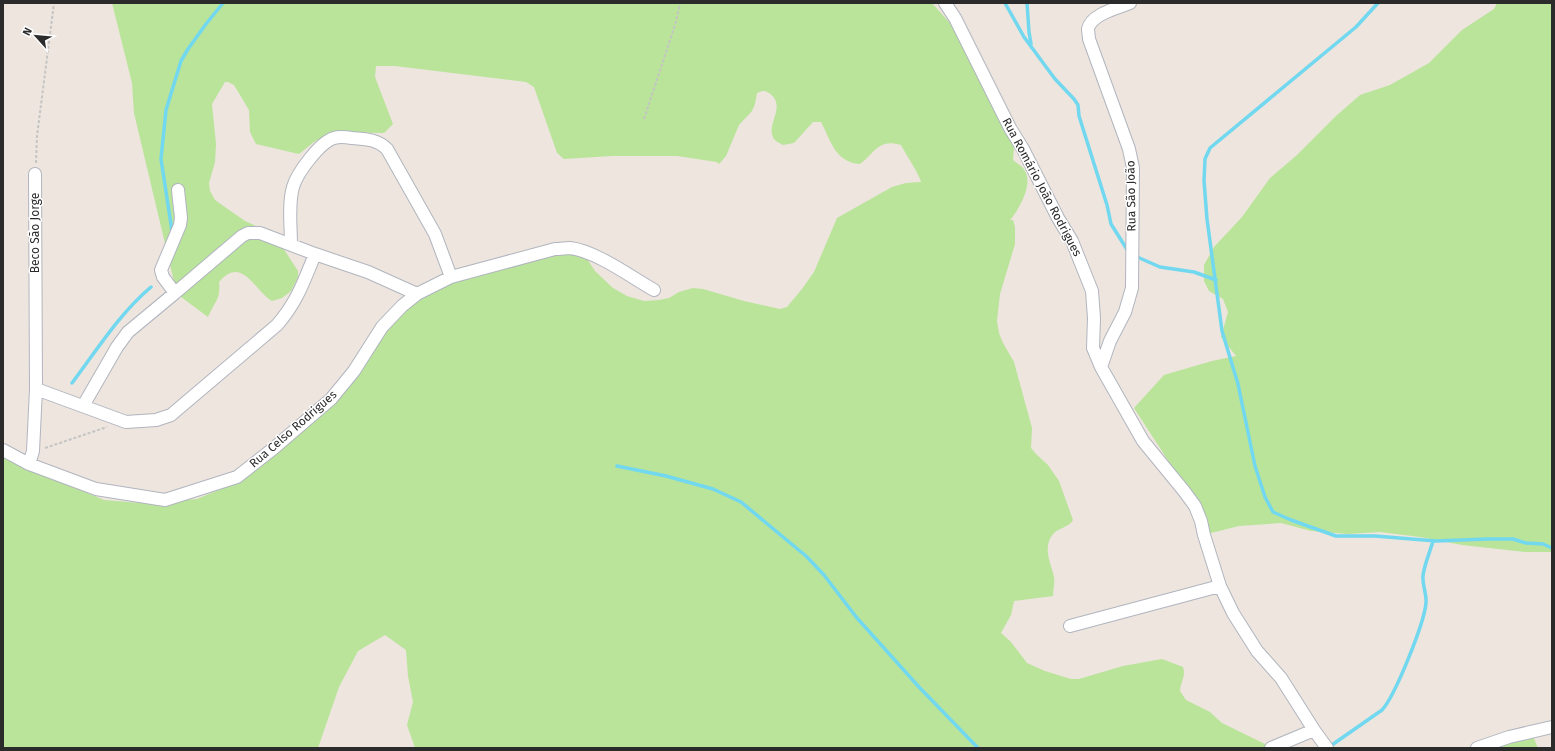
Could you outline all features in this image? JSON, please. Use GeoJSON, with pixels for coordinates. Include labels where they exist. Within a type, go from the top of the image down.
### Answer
{"type":"FeatureCollection","features":[{"type":"Feature","properties":{"kind":"street","name":"Rua Romário João Rodrigues"},"geometry":{"type":"LineString","coordinates":[[945,3],[955,18],[1010,128],[1023,149],[1058,218],[1072,241],[1092,291],[1094,318],[1092,340],[1093,348],[1101,367],[1143,441],[1184,491],[1194,506],[1201,521],[1220,586],[1233,613],[1257,651],[1281,678],[1327,748]]}},
{"type":"Feature","properties":{"kind":"street","name":"Rua São João"},"geometry":{"type":"LineString","coordinates":[[1101,367],[1110,341],[1125,312],[1132,288],[1133,168],[1129,149],[1089,39],[1088,29],[1093,20],[1102,14],[1130,3]]}},
{"type":"Feature","properties":{"kind":"street"},"geometry":{"type":"LineString","coordinates":[[291,245],[291,203],[294,186],[304,168],[323,144],[329,140],[340,137],[372,140],[383,145],[390,155],[435,234],[451,277]]}},
{"type":"Feature","properties":{"kind":"street","name":"Beco São Jorge"},"geometry":{"type":"LineString","coordinates":[[29,464],[33,451],[36,389],[35,174]]}},
{"type":"Feature","properties":{"kind":"street"},"geometry":{"type":"LineString","coordinates":[[175,293],[163,277],[161,270],[180,225],[181,218],[178,190]]}},
{"type":"Feature","properties":{"kind":"street"},"geometry":{"type":"LineString","coordinates":[[82,406],[117,347],[128,332],[242,236],[248,233],[260,233],[368,272],[417,294]]}},
{"type":"Feature","properties":{"kind":"street","name":"Rua Celso Rodrigues"},"geometry":{"type":"LineString","coordinates":[[3,450],[29,464],[96,489],[165,500],[237,477],[274,448],[331,398],[354,371],[382,327],[402,306],[417,294],[451,277],[555,249],[570,248],[598,257],[654,290]]}},
{"type":"Feature","properties":{"kind":"street"},"geometry":{"type":"LineString","coordinates":[[36,389],[126,422],[156,420],[171,415],[277,325],[290,310],[316,254]]}},
{"type":"Feature","properties":{"kind":"street"},"geometry":{"type":"LineString","coordinates":[[1070,626],[1220,586]]}},
{"type":"Feature","properties":{"kind":"street"},"geometry":{"type":"LineString","coordinates":[[1478,748],[1509,737],[1552,726]]}},
{"type":"Feature","properties":{"kind":"street"},"geometry":{"type":"LineString","coordinates":[[1271,748],[1314,730]]}},
{"type":"Feature","properties":{"kind":"path"},"geometry":{"type":"LineString","coordinates":[[35,174],[37,136],[54,3]]}},
{"type":"Feature","properties":{"kind":"path"},"geometry":{"type":"LineString","coordinates":[[644,119],[676,22],[680,3]]}},
{"type":"Feature","properties":{"kind":"path"},"geometry":{"type":"LineString","coordinates":[[33,451],[126,422]]}},
{"type":"Feature","properties":{"kind":"green space"},"geometry":{"type":"Polygon","coordinates":[[[112,3],[932,3],[956,30],[1014,147],[1013,160],[1023,168],[1026,174],[1027,187],[1025,195],[1018,209],[1010,220],[1013,220],[1015,227],[1015,244],[1000,294],[997,321],[999,333],[1003,343],[1014,362],[1032,428],[1031,448],[1048,465],[1059,481],[1073,520],[1071,523],[1053,534],[1048,545],[1048,556],[1054,577],[1053,596],[1014,601],[1011,615],[1001,633],[1011,642],[1027,663],[1045,671],[1071,679],[1079,679],[1123,666],[1162,659],[1183,667],[1184,676],[1180,691],[1186,700],[1210,712],[1222,723],[1273,748],[415,748],[407,725],[413,702],[408,676],[406,650],[385,635],[358,651],[339,687],[318,748],[3,748],[3,454],[42,474],[104,500],[140,503],[197,499],[242,480],[355,370],[403,311],[442,284],[548,253],[580,254],[587,259],[595,271],[613,288],[627,296],[644,301],[669,298],[679,292],[693,288],[703,289],[744,301],[780,309],[787,307],[814,272],[837,218],[892,187],[906,183],[921,182],[901,145],[887,143],[878,148],[860,164],[852,162],[839,155],[831,143],[821,122],[813,122],[794,143],[783,145],[775,140],[773,136],[772,129],[777,108],[776,103],[774,98],[769,93],[764,91],[757,93],[752,111],[739,125],[726,156],[719,164],[717,162],[677,156],[612,156],[564,159],[557,153],[534,87],[526,82],[395,66],[376,66],[375,77],[393,124],[384,133],[331,132],[314,142],[299,154],[256,144],[250,132],[249,110],[234,85],[225,82],[212,104],[216,144],[215,162],[209,183],[210,191],[215,200],[232,212],[245,221],[269,232],[285,251],[298,271],[298,277],[291,291],[282,298],[272,301],[241,273],[234,272],[227,275],[219,282],[218,297],[208,317],[177,294],[134,113],[132,83],[112,3]]]}},
{"type":"Feature","properties":{"kind":"green space"},"geometry":{"type":"Polygon","coordinates":[[[1497,3],[1552,3],[1552,552],[1525,552],[1462,545],[1420,537],[1380,532],[1348,534],[1311,531],[1281,523],[1239,526],[1207,534],[1193,499],[1134,408],[1164,375],[1212,361],[1236,356],[1221,337],[1228,312],[1223,299],[1209,291],[1204,281],[1204,265],[1214,247],[1242,217],[1270,178],[1297,155],[1336,116],[1360,95],[1390,85],[1429,63],[1462,30],[1494,9],[1497,3]]]}},
{"type":"Feature","properties":{"kind":"green space"},"geometry":{"type":"Polygon","coordinates":[[[1532,734],[1538,748],[1489,748],[1532,734]]]}},
{"type":"Feature","properties":{"kind":"waterway"},"geometry":{"type":"LineString","coordinates":[[172,231],[161,159],[166,110],[181,61],[206,24],[223,3]]}},
{"type":"Feature","properties":{"kind":"waterway"},"geometry":{"type":"LineString","coordinates":[[1005,3],[1024,37],[1055,79],[1078,105],[1079,116],[1107,205],[1111,224],[1128,251]]}},
{"type":"Feature","properties":{"kind":"waterway"},"geometry":{"type":"LineString","coordinates":[[1027,3],[1031,44]]}},
{"type":"Feature","properties":{"kind":"waterway"},"geometry":{"type":"LineString","coordinates":[[1378,3],[1356,27],[1210,148],[1205,159],[1204,181],[1207,219],[1222,331],[1238,384],[1255,466],[1265,497],[1273,512],[1336,536],[1375,536],[1436,541],[1513,539],[1526,543],[1543,544],[1552,548]]}},
{"type":"Feature","properties":{"kind":"waterway"},"geometry":{"type":"LineString","coordinates":[[1135,256],[1160,267],[1194,272],[1216,280]]}},
{"type":"Feature","properties":{"kind":"waterway"},"geometry":{"type":"LineString","coordinates":[[72,383],[119,321],[151,287]]}},
{"type":"Feature","properties":{"kind":"waterway"},"geometry":{"type":"LineString","coordinates":[[617,466],[666,476],[713,489],[741,502],[806,556],[824,575],[857,618],[919,687],[978,748]]}},
{"type":"Feature","properties":{"kind":"waterway"},"geometry":{"type":"LineString","coordinates":[[1329,747],[1382,710],[1388,702],[1415,642],[1424,613],[1426,600],[1423,576],[1433,541]]}}]}
